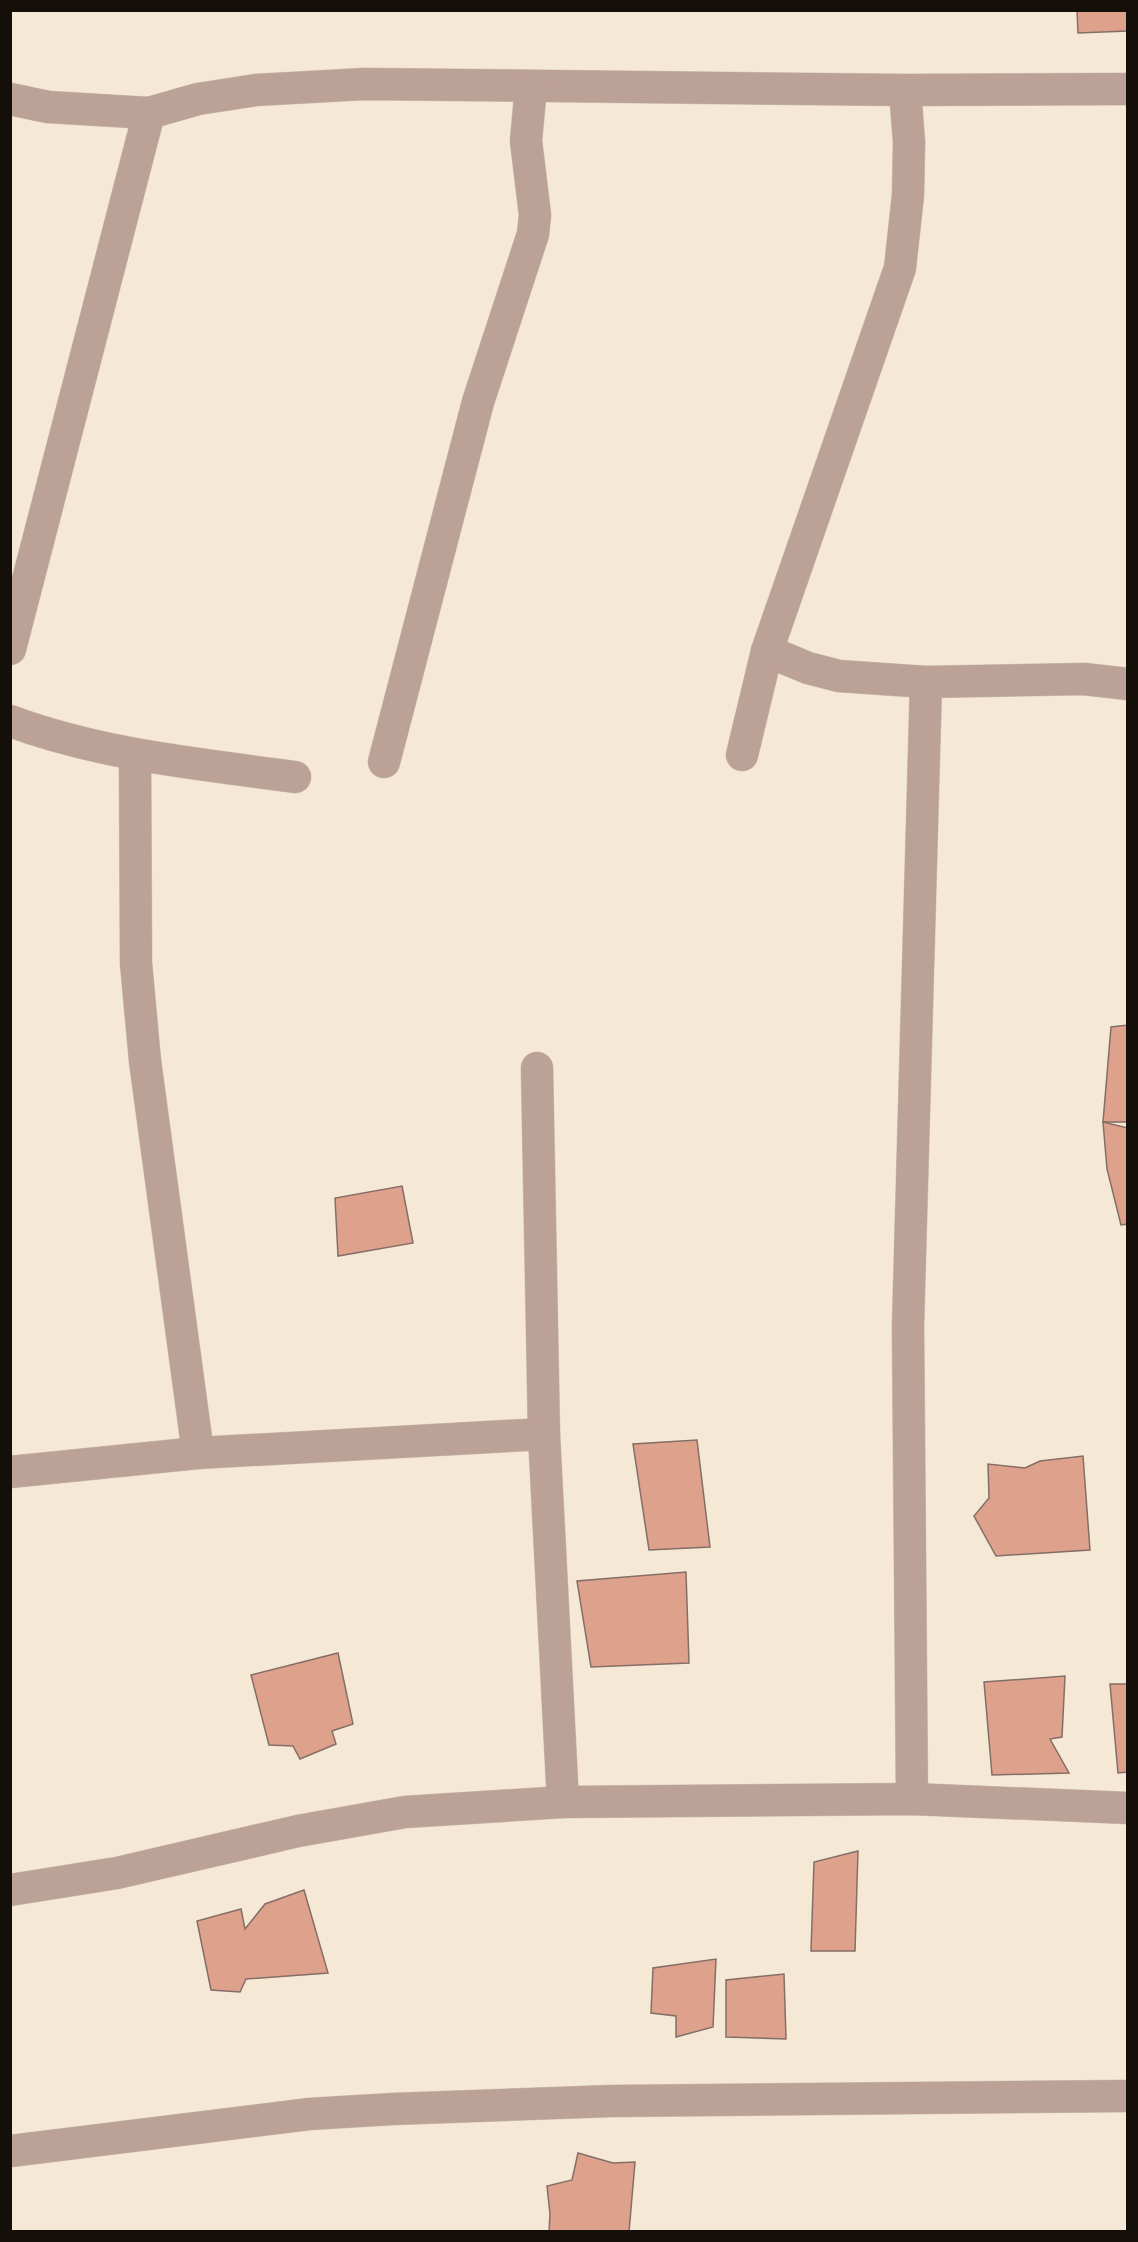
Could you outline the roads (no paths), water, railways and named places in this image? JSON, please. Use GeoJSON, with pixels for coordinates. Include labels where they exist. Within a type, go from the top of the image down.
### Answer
{"type":"FeatureCollection","features":[{"type":"Feature","properties":{"kind":"street"},"geometry":{"type":"LineString","coordinates":[[10,99],[48,107],[148,113],[198,99],[256,90],[309,86],[905,90],[1128,89]]}},
{"type":"Feature","properties":{"kind":"street"},"geometry":{"type":"LineString","coordinates":[[384,762],[478,402],[533,234],[535,215],[526,141],[531,86]]}},
{"type":"Feature","properties":{"kind":"street"},"geometry":{"type":"LineString","coordinates":[[741,755],[767,651],[900,268],[908,195],[909,142],[905,90]]}},
{"type":"Feature","properties":{"kind":"street"},"geometry":{"type":"LineString","coordinates":[[10,649],[148,113]]}},
{"type":"Feature","properties":{"kind":"street"},"geometry":{"type":"LineString","coordinates":[[767,651],[808,668],[839,676],[926,682],[1084,679],[1128,684]]}},
{"type":"Feature","properties":{"kind":"street"},"geometry":{"type":"LineString","coordinates":[[912,1798],[908,1326],[926,682]]}},
{"type":"Feature","properties":{"kind":"street"},"geometry":{"type":"LineString","coordinates":[[10,721],[49,736],[135,755],[295,777]]}},
{"type":"Feature","properties":{"kind":"street"},"geometry":{"type":"LineString","coordinates":[[135,755],[136,963],[145,1060],[198,1453]]}},
{"type":"Feature","properties":{"kind":"street"},"geometry":{"type":"LineString","coordinates":[[537,1068],[544,1434],[563,1802]]}},
{"type":"Feature","properties":{"kind":"street"},"geometry":{"type":"LineString","coordinates":[[10,1472],[198,1453],[544,1434]]}},
{"type":"Feature","properties":{"kind":"street"},"geometry":{"type":"LineString","coordinates":[[10,1890],[117,1873],[298,1831],[405,1812],[563,1802],[912,1798],[1128,1808]]}},
{"type":"Feature","properties":{"kind":"street"},"geometry":{"type":"LineString","coordinates":[[10,2151],[309,2114],[393,2109],[612,2101],[1128,2096]]}}]}
